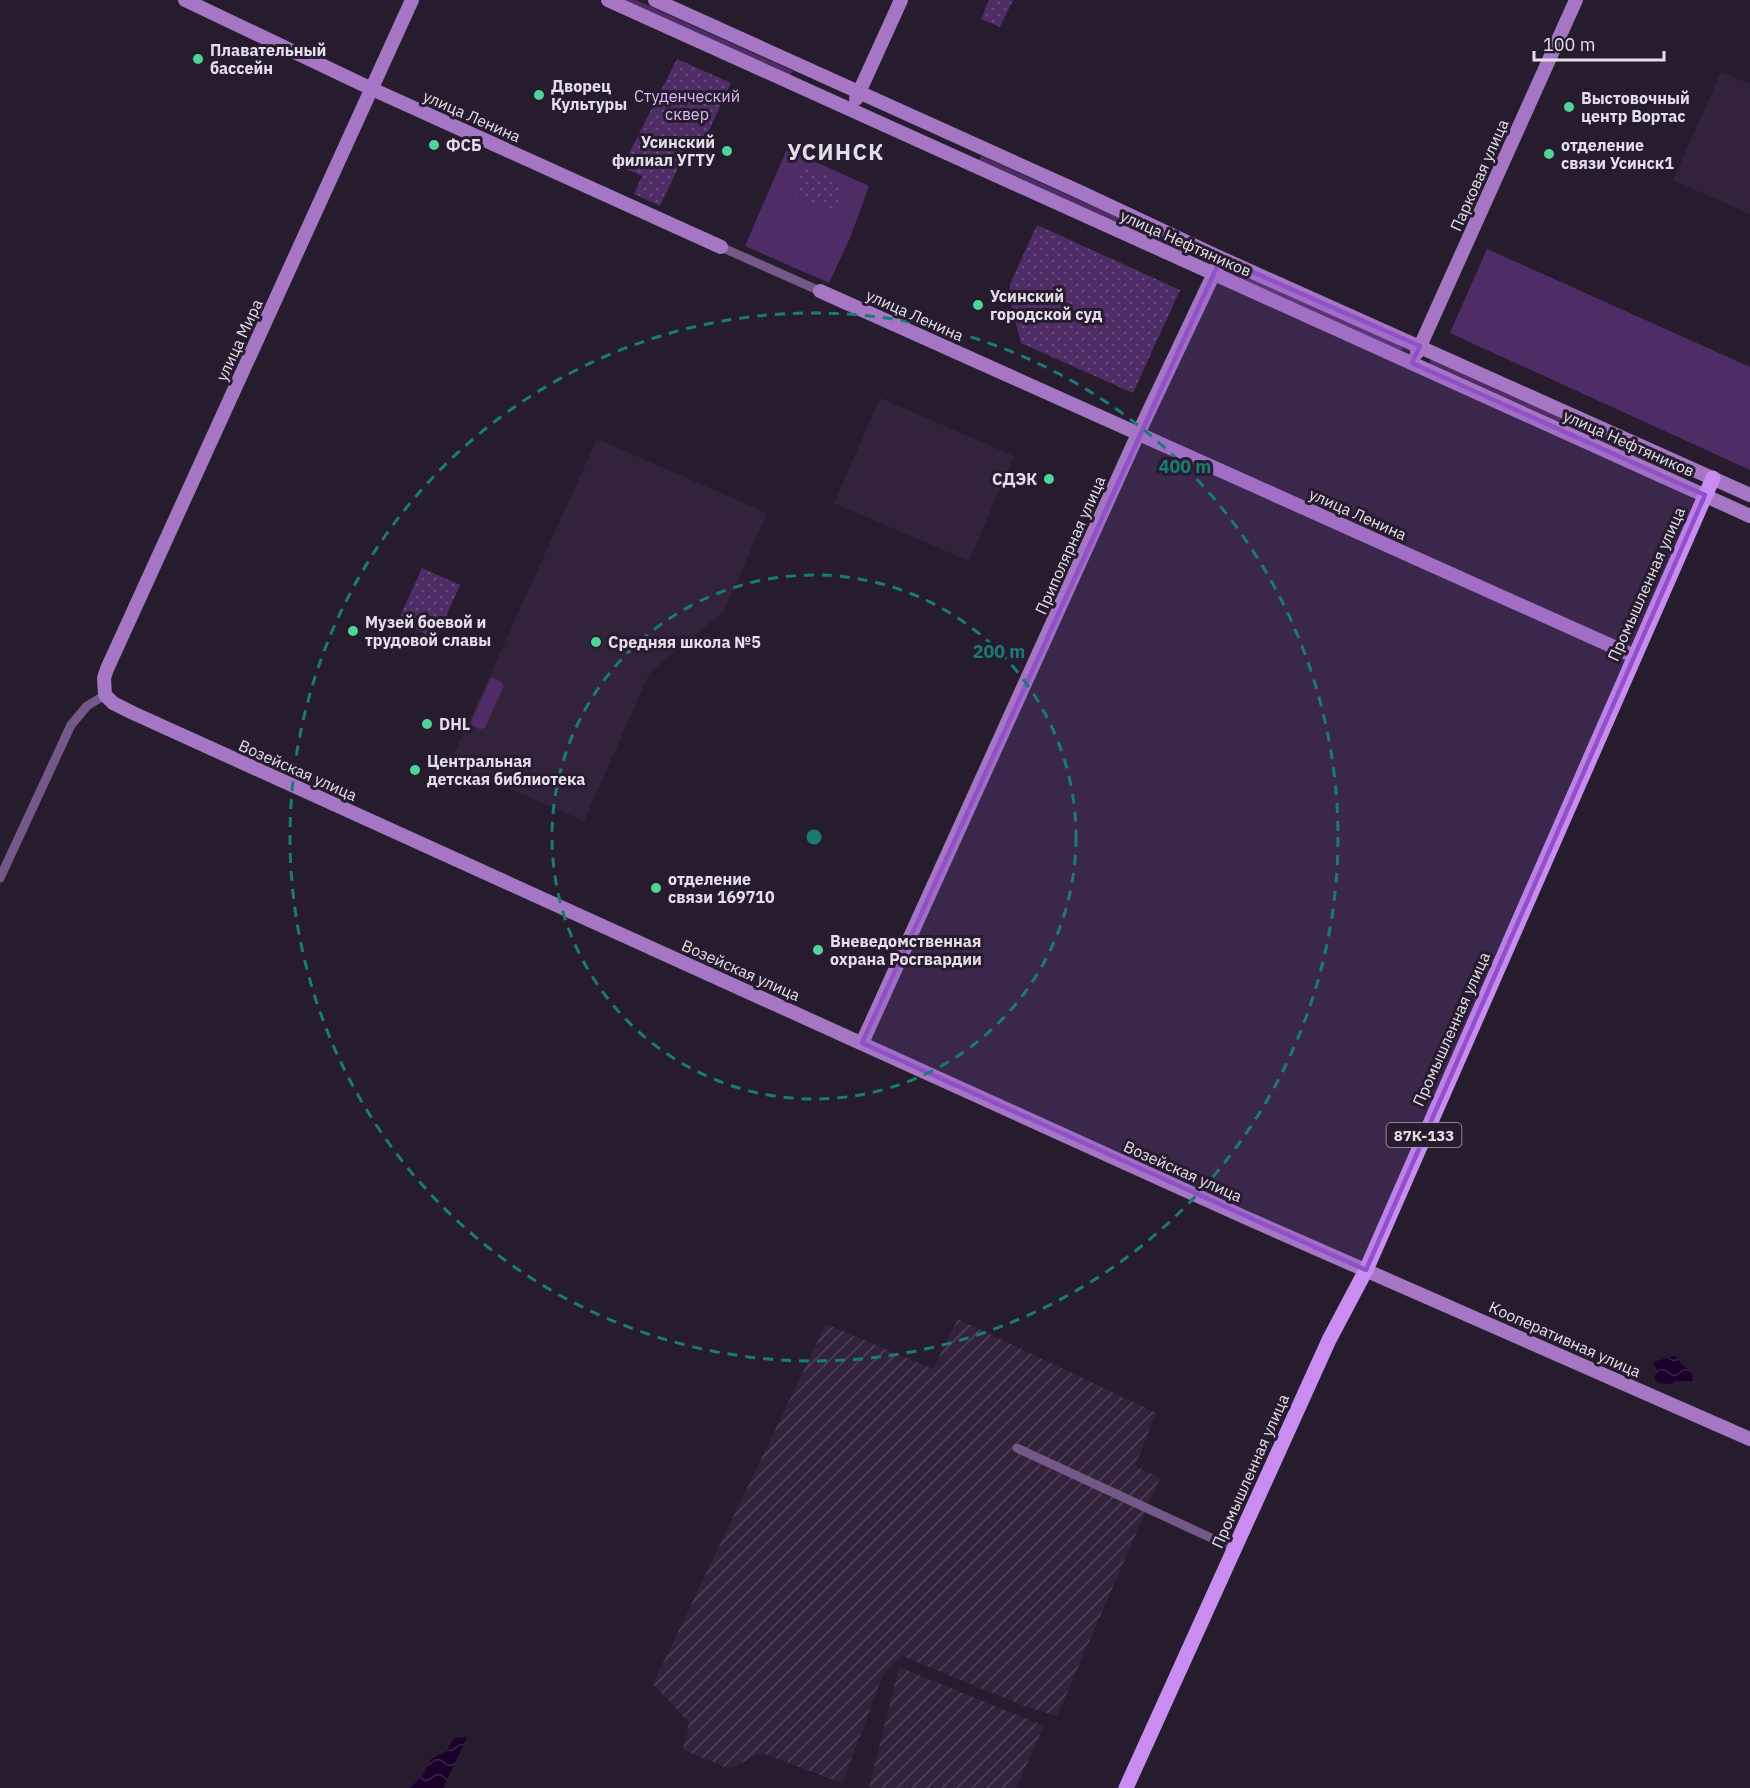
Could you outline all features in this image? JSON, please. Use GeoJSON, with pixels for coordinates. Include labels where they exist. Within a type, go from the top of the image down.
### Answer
{"type":"FeatureCollection","features":[{"type":"Feature","properties":{"kind":"main road","name":"улица Ленина"},"geometry":{"type":"LineString","coordinates":[[185,0],[721,247]]}},
{"type":"Feature","properties":{"kind":"main road","name":"улица Мира"},"geometry":{"type":"LineString","coordinates":[[105,695],[104,678],[107,669],[412,0]]}},
{"type":"Feature","properties":{"kind":"main road","name":"улица Нефтяников"},"geometry":{"type":"LineString","coordinates":[[608,0],[1750,516]]}},
{"type":"Feature","properties":{"kind":"main road","name":"улица Нефтяников"},"geometry":{"type":"LineString","coordinates":[[655,0],[1221,258],[1750,495]]}},
{"type":"Feature","properties":{"kind":"main road"},"geometry":{"type":"LineString","coordinates":[[851,110],[901,0]]}},
{"type":"Feature","properties":{"kind":"main road","name":"Парковая улица"},"geometry":{"type":"LineString","coordinates":[[1412,363],[1576,0]]}},
{"type":"Feature","properties":{"kind":"main road","name":"Приполярная улица"},"geometry":{"type":"LineString","coordinates":[[862,1043],[1138,434],[1221,258]]}},
{"type":"Feature","properties":{"kind":"main road","name":"улица Ленина"},"geometry":{"type":"LineString","coordinates":[[820,291],[1634,656]]}},
{"type":"Feature","properties":{"kind":"main road","name":"Промышленная улица"},"geometry":{"type":"LineString","coordinates":[[1126,1788],[1329,1340],[1366,1270],[1713,478]]}},
{"type":"Feature","properties":{"kind":"main road","name":"Возейская улица"},"geometry":{"type":"LineString","coordinates":[[105,695],[112,703],[133,713],[1366,1270]]}},
{"type":"Feature","properties":{"kind":"main road","name":"Кооперативная улица"},"geometry":{"type":"LineString","coordinates":[[1366,1270],[1750,1439]]}},
{"type":"Feature","properties":{"kind":"street","name":"улица Ленина"},"geometry":{"type":"LineString","coordinates":[[721,247],[820,291]]}},
{"type":"Feature","properties":{"kind":"street"},"geometry":{"type":"LineString","coordinates":[[0,878],[71,725],[85,708],[105,695]]}},
{"type":"Feature","properties":{"kind":"street"},"geometry":{"type":"LineString","coordinates":[[1017,1448],[1235,1549]]}},
{"type":"Feature","properties":{"kind":"highlighted area"},"geometry":{"type":"Polygon","coordinates":[[[1221,258],[1420,346],[1412,363],[1705,495],[1366,1270],[862,1043],[1221,258]]]}},
{"type":"Feature","properties":{"kind":"shaded area"},"geometry":{"type":"Polygon","coordinates":[[[1721,72],[1750,84],[1750,214],[1673,180],[1721,72]]]}},
{"type":"Feature","properties":{"kind":"shaded area"},"geometry":{"type":"Polygon","coordinates":[[[880,398],[1014,456],[969,561],[834,503],[880,398]]]}},
{"type":"Feature","properties":{"kind":"shaded area","name":"Средняя школа №5"},"geometry":{"type":"Polygon","coordinates":[[[597,439],[767,513],[724,611],[650,672],[584,821],[450,763],[597,439]]]}},
{"type":"Feature","properties":{"kind":"shaded area"},"geometry":{"type":"Polygon","coordinates":[[[958,1319],[1156,1413],[1135,1466],[1160,1478],[1057,1716],[1024,1706],[902,1656],[883,1675],[842,1783],[761,1753],[729,1769],[683,1749],[689,1723],[653,1684],[826,1324],[933,1369],[958,1319]]]}},
{"type":"Feature","properties":{"kind":"shaded area"},"geometry":{"type":"Polygon","coordinates":[[[899,1667],[1044,1726],[1016,1788],[869,1788],[899,1667]]]}},
{"type":"Feature","properties":{"kind":"green space"},"geometry":{"type":"Polygon","coordinates":[[[623,0],[636,0],[793,71],[790,76],[623,0]]]}},
{"type":"Feature","properties":{"kind":"green space"},"geometry":{"type":"Polygon","coordinates":[[[989,0],[1013,0],[1000,27],[981,19],[989,0]]]}},
{"type":"Feature","properties":{"kind":"green space","name":"Студенческий сквер"},"geometry":{"type":"Polygon","coordinates":[[[677,59],[731,83],[704,141],[693,136],[660,206],[634,194],[642,176],[622,167],[677,59]]]}},
{"type":"Feature","properties":{"kind":"green space"},"geometry":{"type":"Polygon","coordinates":[[[787,149],[869,186],[850,238],[829,283],[745,246],[787,149]]]}},
{"type":"Feature","properties":{"kind":"green space"},"geometry":{"type":"Polygon","coordinates":[[[981,156],[1186,248],[1184,253],[979,161],[981,156]]]}},
{"type":"Feature","properties":{"kind":"green space"},"geometry":{"type":"Polygon","coordinates":[[[805,166],[846,185],[833,213],[792,193],[805,166]]]}},
{"type":"Feature","properties":{"kind":"green space"},"geometry":{"type":"Polygon","coordinates":[[[1037,225],[1180,290],[1133,393],[1021,343],[1010,300],[1010,284],[1037,225]]]}},
{"type":"Feature","properties":{"kind":"green space"},"geometry":{"type":"Polygon","coordinates":[[[1487,249],[1750,367],[1750,470],[1450,333],[1487,249]]]}},
{"type":"Feature","properties":{"kind":"green space"},"geometry":{"type":"Polygon","coordinates":[[[1242,274],[1403,346],[1401,351],[1240,278],[1242,274]]]}},
{"type":"Feature","properties":{"kind":"green space"},"geometry":{"type":"Polygon","coordinates":[[[1431,359],[1662,462],[1660,467],[1429,364],[1431,359]]]}},
{"type":"Feature","properties":{"kind":"green space"},"geometry":{"type":"Polygon","coordinates":[[[422,568],[460,585],[436,639],[398,621],[422,568]]]}},
{"type":"Feature","properties":{"kind":"green space"},"geometry":{"type":"Polygon","coordinates":[[[490,679],[502,682],[504,686],[485,728],[480,729],[473,726],[471,722],[490,679]]]}},
{"type":"Feature","properties":{"kind":"water"},"geometry":{"type":"Polygon","coordinates":[[[1674,1356],[1691,1371],[1693,1381],[1659,1383],[1654,1378],[1657,1370],[1653,1362],[1674,1356]]]}},
{"type":"Feature","properties":{"kind":"water"},"geometry":{"type":"Polygon","coordinates":[[[467,1737],[443,1788],[410,1788],[423,1775],[431,1759],[446,1752],[454,1738],[467,1737]]]}},
{"type":"Feature","properties":{"kind":"place","name":"Плавательный бассейн"},"geometry":{"type":"Point","coordinates":[198,59]}},
{"type":"Feature","properties":{"kind":"place","name":"Дворец Культуры"},"geometry":{"type":"Point","coordinates":[539,95]}},
{"type":"Feature","properties":{"kind":"place","name":"Выстовочный центр Вортас"},"geometry":{"type":"Point","coordinates":[1569,107]}},
{"type":"Feature","properties":{"kind":"place","name":"ФСБ"},"geometry":{"type":"Point","coordinates":[434,145]}},
{"type":"Feature","properties":{"kind":"place","name":"Усинский филиал УГТУ"},"geometry":{"type":"Point","coordinates":[727,151]}},
{"type":"Feature","properties":{"kind":"place","name":"отделение связи Усинск1"},"geometry":{"type":"Point","coordinates":[1549,154]}},
{"type":"Feature","properties":{"kind":"place","name":"Усинский городской суд"},"geometry":{"type":"Point","coordinates":[978,305]}},
{"type":"Feature","properties":{"kind":"place","name":"СДЭК"},"geometry":{"type":"Point","coordinates":[1049,479]}},
{"type":"Feature","properties":{"kind":"place","name":"Музей боевой и трудовой славы"},"geometry":{"type":"Point","coordinates":[353,631]}},
{"type":"Feature","properties":{"kind":"place","name":"Средняя школа №5"},"geometry":{"type":"Point","coordinates":[596,642]}},
{"type":"Feature","properties":{"kind":"place","name":"DHL"},"geometry":{"type":"Point","coordinates":[427,724]}},
{"type":"Feature","properties":{"kind":"place","name":"Центральная детская библиотека"},"geometry":{"type":"Point","coordinates":[415,770]}},
{"type":"Feature","properties":{"kind":"place","name":"отделение связи 169710"},"geometry":{"type":"Point","coordinates":[656,888]}},
{"type":"Feature","properties":{"kind":"place","name":"Вневедомственная охрана Росгвардии"},"geometry":{"type":"Point","coordinates":[818,950]}},
{"type":"Feature","properties":{"kind":"district","name":"УСИНСК"},"geometry":{"type":"Point","coordinates":[836,151]}}]}
